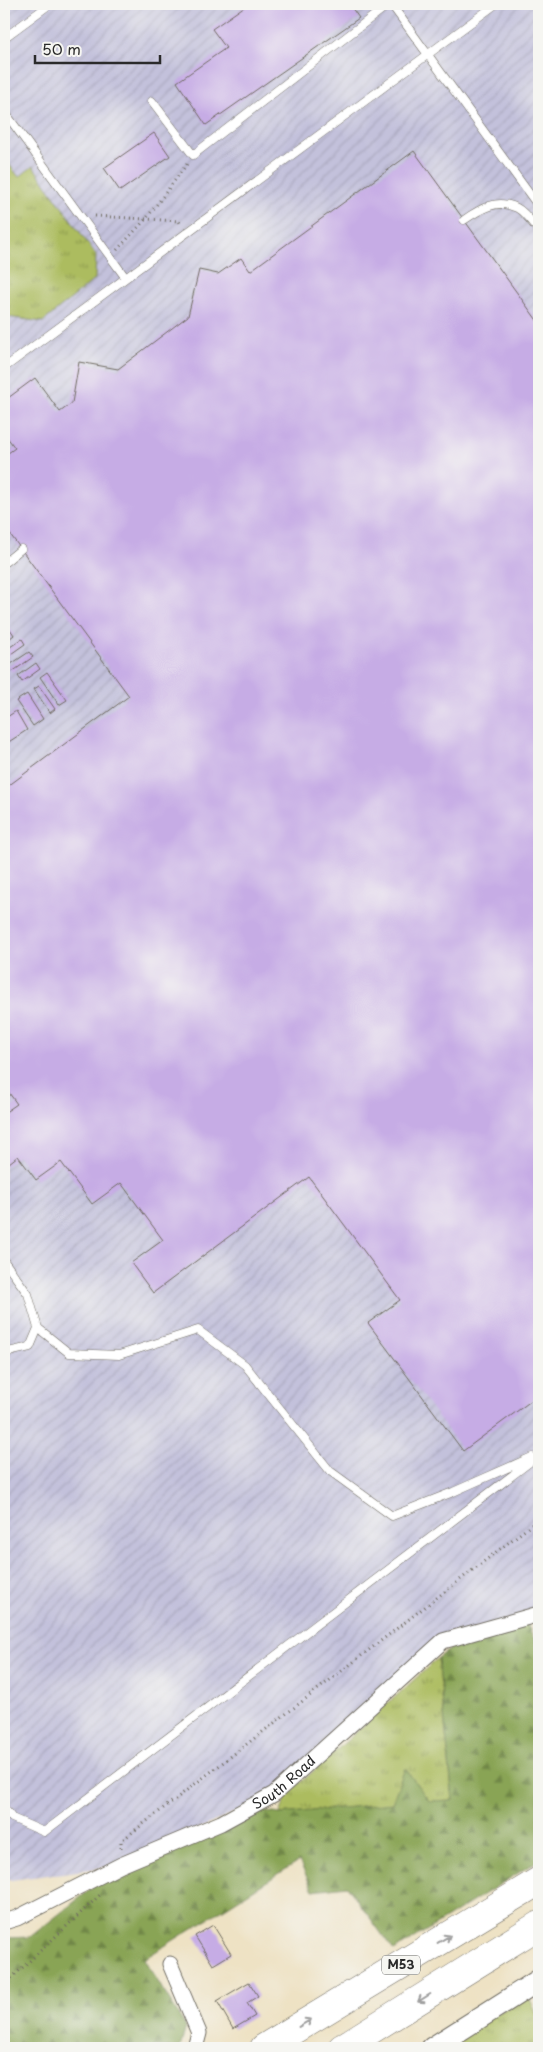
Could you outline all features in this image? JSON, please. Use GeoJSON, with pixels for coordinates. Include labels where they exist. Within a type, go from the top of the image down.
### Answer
{"type":"FeatureCollection","features":[{"type":"Feature","properties":{"kind":"highway","name":"M53"},"geometry":{"type":"LineString","coordinates":[[264,2048],[539,1881]]}},
{"type":"Feature","properties":{"kind":"highway"},"geometry":{"type":"LineString","coordinates":[[342,2048],[539,1925]]}},
{"type":"Feature","properties":{"kind":"main road"},"geometry":{"type":"LineString","coordinates":[[432,2048],[539,1980]]}},
{"type":"Feature","properties":{"kind":"street","name":"South Road"},"geometry":{"type":"LineString","coordinates":[[4,1922],[17,1918],[121,1865],[221,1823],[274,1794],[443,1641],[539,1614]]}},
{"type":"Feature","properties":{"kind":"street"},"geometry":{"type":"LineString","coordinates":[[170,1964],[199,2033],[195,2048]]}},
{"type":"Feature","properties":{"kind":"lane"},"geometry":{"type":"LineString","coordinates":[[4,38],[50,4]]}},
{"type":"Feature","properties":{"kind":"lane"},"geometry":{"type":"LineString","coordinates":[[152,101],[194,156],[390,4],[429,54],[539,206]]}},
{"type":"Feature","properties":{"kind":"lane"},"geometry":{"type":"LineString","coordinates":[[4,368],[496,4]]}},
{"type":"Feature","properties":{"kind":"lane"},"geometry":{"type":"LineString","coordinates":[[537,4],[539,8]]}},
{"type":"Feature","properties":{"kind":"lane"},"geometry":{"type":"LineString","coordinates":[[4,111],[126,278]]}},
{"type":"Feature","properties":{"kind":"lane"},"geometry":{"type":"LineString","coordinates":[[464,220],[484,206],[501,204],[517,208],[539,231]]}},
{"type":"Feature","properties":{"kind":"lane"},"geometry":{"type":"LineString","coordinates":[[4,562],[21,549]]}},
{"type":"Feature","properties":{"kind":"lane"},"geometry":{"type":"LineString","coordinates":[[4,1261],[28,1294],[38,1328],[69,1353],[119,1355],[198,1330],[245,1365],[330,1471],[392,1516],[454,1492],[539,1454]]}},
{"type":"Feature","properties":{"kind":"lane"},"geometry":{"type":"LineString","coordinates":[[4,1353],[30,1347],[38,1328]]}},
{"type":"Feature","properties":{"kind":"lane"},"geometry":{"type":"LineString","coordinates":[[4,1808],[12,1818],[44,1832],[539,1454]]}},
{"type":"Feature","properties":{"kind":"path"},"geometry":{"type":"LineString","coordinates":[[4,70],[8,67]]}},
{"type":"Feature","properties":{"kind":"path"},"geometry":{"type":"LineString","coordinates":[[110,255],[120,249],[146,219],[194,156]]}},
{"type":"Feature","properties":{"kind":"path"},"geometry":{"type":"LineString","coordinates":[[80,215],[179,221],[187,232]]}},
{"type":"Feature","properties":{"kind":"path"},"geometry":{"type":"LineString","coordinates":[[4,1985],[122,1875],[120,1841],[539,1519]]}},
{"type":"Feature","properties":{"kind":"shaded area"},"geometry":{"type":"Polygon","coordinates":[[[4,4],[539,4],[539,1614],[443,1641],[274,1794],[121,1865],[4,1881],[4,4]]]}},
{"type":"Feature","properties":{"kind":"green space"},"geometry":{"type":"Polygon","coordinates":[[[4,158],[19,177],[33,166],[96,255],[95,279],[43,322],[7,317],[4,313],[4,158]]]}},
{"type":"Feature","properties":{"kind":"green space"},"geometry":{"type":"Polygon","coordinates":[[[527,1624],[539,1649],[539,1860],[394,1951],[347,1886],[313,1890],[299,1861],[144,1959],[186,2027],[180,2048],[4,2048],[4,1938],[30,1937],[121,1865],[262,1811],[280,1814],[392,1803],[405,1768],[429,1801],[453,1800],[438,1658],[464,1639],[527,1624]]]}},
{"type":"Feature","properties":{"kind":"green space"},"geometry":{"type":"Polygon","coordinates":[[[438,1658],[453,1800],[280,1814],[287,1795],[438,1658]]]}},
{"type":"Feature","properties":{"kind":"green space"},"geometry":{"type":"Polygon","coordinates":[[[529,1997],[539,2019],[539,2048],[453,2048],[448,2038],[529,1997]]]}},
{"type":"Feature","properties":{"kind":"building"},"geometry":{"type":"Polygon","coordinates":[[[248,4],[349,4],[359,18],[206,125],[177,82],[226,48],[212,29],[248,4]]]}},
{"type":"Feature","properties":{"kind":"building"},"geometry":{"type":"Polygon","coordinates":[[[154,133],[170,156],[120,191],[104,168],[154,133]]]}},
{"type":"Feature","properties":{"kind":"building"},"geometry":{"type":"Polygon","coordinates":[[[414,151],[539,323],[539,1395],[463,1451],[368,1323],[400,1300],[309,1177],[153,1293],[131,1263],[163,1240],[121,1183],[92,1204],[61,1162],[36,1180],[18,1156],[4,1167],[4,1113],[17,1104],[4,1086],[4,789],[129,696],[4,526],[4,456],[15,448],[4,433],[4,401],[35,378],[60,412],[72,403],[79,362],[118,369],[188,316],[199,270],[218,274],[241,258],[250,271],[414,151]]]}},
{"type":"Feature","properties":{"kind":"building"},"geometry":{"type":"Polygon","coordinates":[[[10,629],[14,635],[4,643],[4,634],[10,629]]]}},
{"type":"Feature","properties":{"kind":"building"},"geometry":{"type":"Polygon","coordinates":[[[22,639],[25,644],[8,656],[4,651],[22,639]]]}},
{"type":"Feature","properties":{"kind":"building"},"geometry":{"type":"Polygon","coordinates":[[[29,652],[33,657],[12,672],[8,666],[29,652]]]}},
{"type":"Feature","properties":{"kind":"building"},"geometry":{"type":"Polygon","coordinates":[[[36,663],[40,669],[22,682],[18,676],[36,663]]]}},
{"type":"Feature","properties":{"kind":"building"},"geometry":{"type":"Polygon","coordinates":[[[47,672],[67,700],[59,705],[40,677],[47,672]]]}},
{"type":"Feature","properties":{"kind":"building"},"geometry":{"type":"Polygon","coordinates":[[[39,686],[55,709],[50,713],[34,689],[39,686]]]}},
{"type":"Feature","properties":{"kind":"building"},"geometry":{"type":"Polygon","coordinates":[[[27,694],[43,719],[33,726],[16,701],[27,694]]]}},
{"type":"Feature","properties":{"kind":"building"},"geometry":{"type":"Polygon","coordinates":[[[16,711],[27,730],[4,745],[4,719],[16,711]]]}},
{"type":"Feature","properties":{"kind":"building"},"geometry":{"type":"Polygon","coordinates":[[[213,1925],[231,1954],[213,1965],[195,1936],[213,1925]]]}},
{"type":"Feature","properties":{"kind":"building"},"geometry":{"type":"Polygon","coordinates":[[[249,1982],[258,1996],[247,2003],[255,2016],[233,2029],[217,2001],[249,1982]]]}}]}
